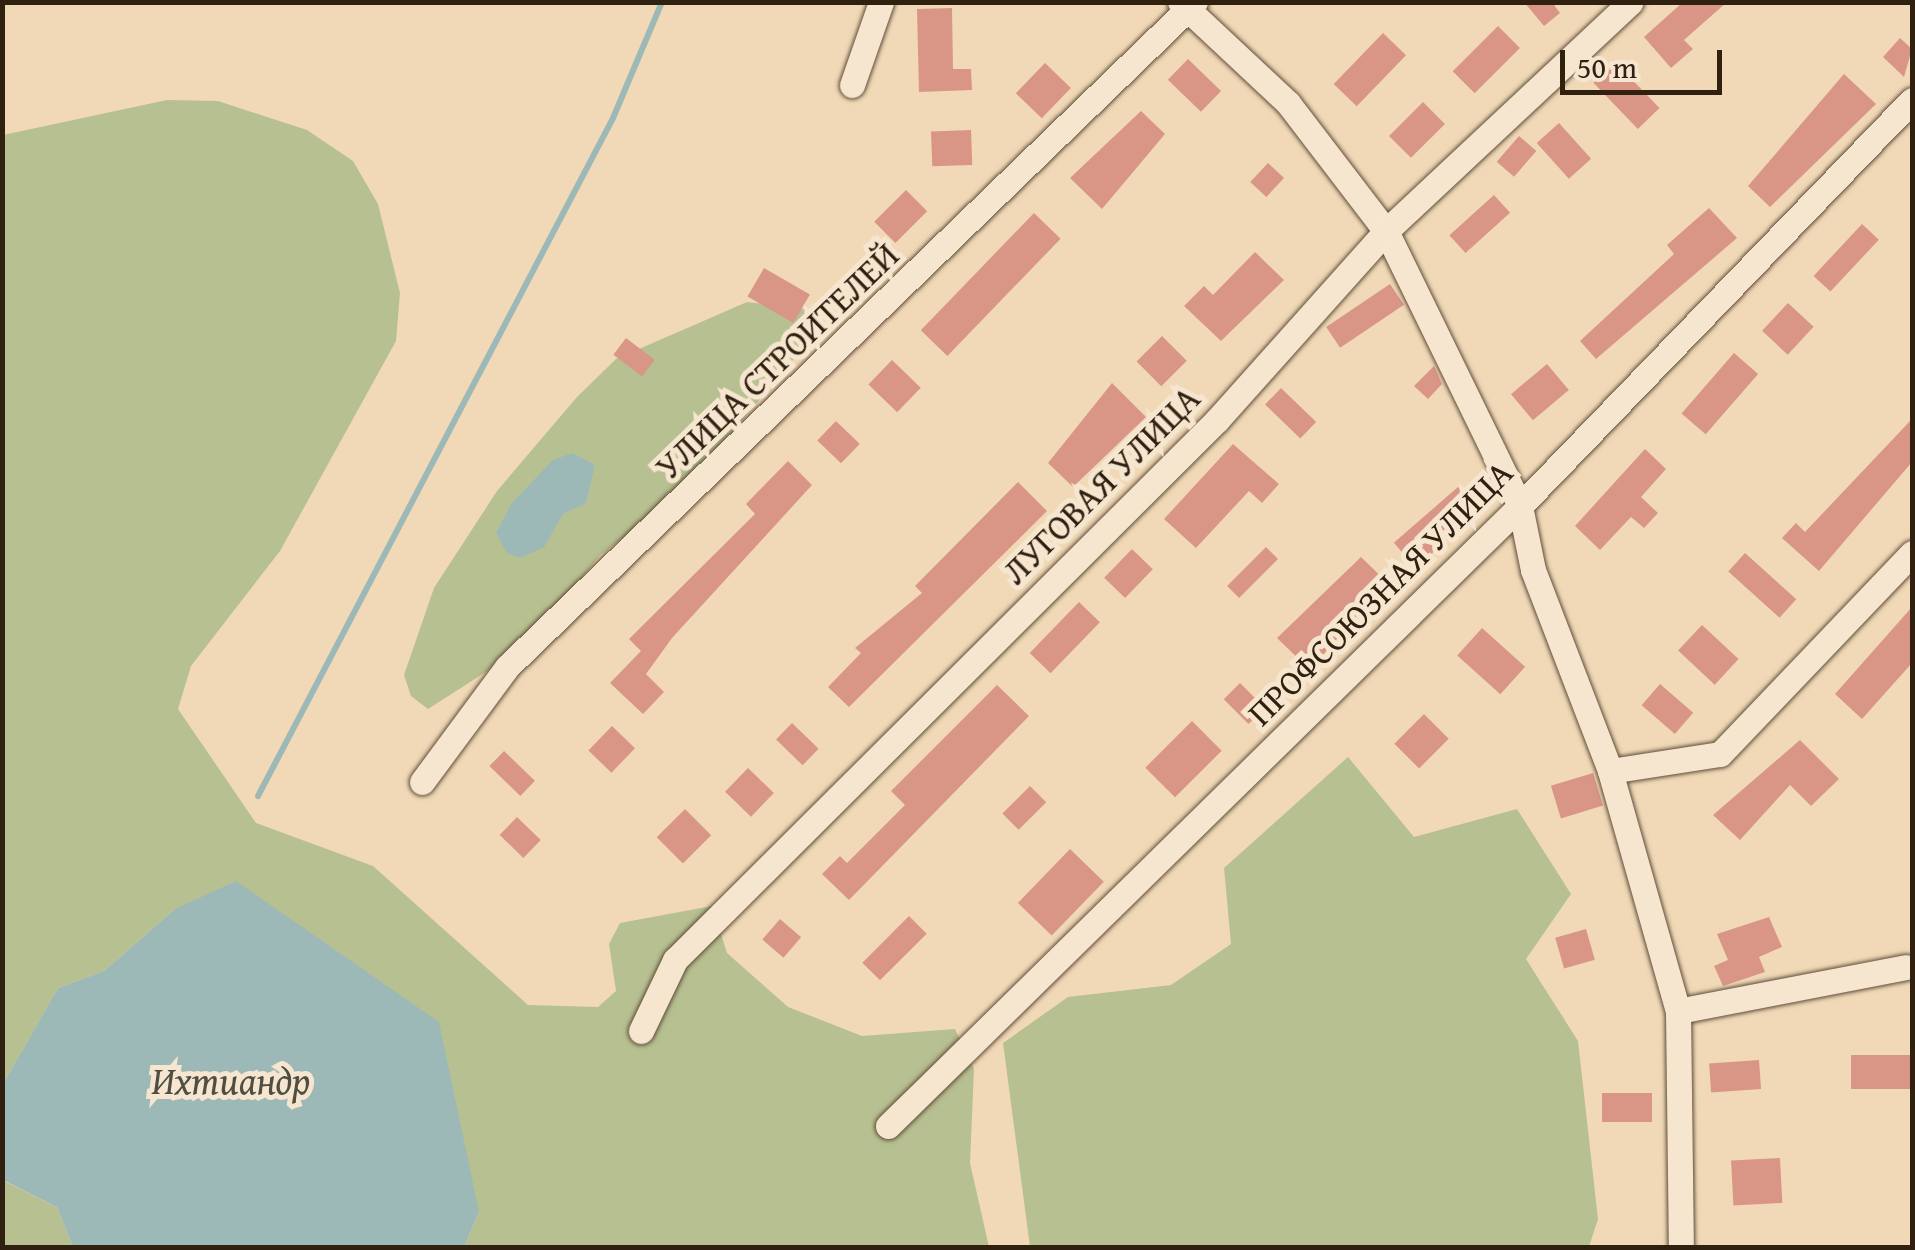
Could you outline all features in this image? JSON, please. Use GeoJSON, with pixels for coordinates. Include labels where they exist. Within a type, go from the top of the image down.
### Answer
{"type":"FeatureCollection","features":[{"type":"Feature","properties":{"kind":"street"},"geometry":{"type":"LineString","coordinates":[[852,85],[881,2]]}},
{"type":"Feature","properties":{"kind":"street","name":"ЛУГОВАЯ УЛИЦА"},"geometry":{"type":"LineString","coordinates":[[641,1032],[675,960],[1218,420],[1386,231],[1631,2]]}},
{"type":"Feature","properties":{"kind":"street"},"geometry":{"type":"LineString","coordinates":[[1188,5],[1288,102],[1386,231],[1520,506],[1534,570],[1610,771],[1678,1011],[1681,1248]]}},
{"type":"Feature","properties":{"kind":"street","name":"УЛИЦА СТРОИТЕЛЕЙ"},"geometry":{"type":"LineString","coordinates":[[422,782],[507,667],[1188,5]]}},
{"type":"Feature","properties":{"kind":"street","name":"ПРОФСОЮЗНАЯ УЛИЦА"},"geometry":{"type":"LineString","coordinates":[[888,1126],[1520,506],[1912,100]]}},
{"type":"Feature","properties":{"kind":"street"},"geometry":{"type":"LineString","coordinates":[[1610,771],[1720,754],[1912,553]]}},
{"type":"Feature","properties":{"kind":"street"},"geometry":{"type":"LineString","coordinates":[[1678,1011],[1906,967]]}},
{"type":"Feature","properties":{"kind":"green space"},"geometry":{"type":"Polygon","coordinates":[[[167,100],[218,101],[307,130],[353,161],[378,204],[400,293],[396,341],[280,551],[191,666],[178,709],[256,823],[373,866],[528,1005],[598,1007],[616,991],[609,944],[620,923],[712,906],[727,953],[788,1007],[862,1036],[955,1029],[974,1069],[970,1163],[989,1247],[464,1247],[479,1212],[175,909],[104,971],[58,988],[3,1084],[3,135],[167,100]]]}},
{"type":"Feature","properties":{"kind":"green space"},"geometry":{"type":"Polygon","coordinates":[[[747,302],[812,310],[818,330],[678,497],[600,555],[525,647],[428,709],[411,696],[404,675],[434,588],[497,491],[577,397],[616,359],[747,302]]]}},
{"type":"Feature","properties":{"kind":"green space"},"geometry":{"type":"Polygon","coordinates":[[[1348,757],[1414,837],[1517,809],[1571,894],[1526,959],[1578,1041],[1598,1219],[1589,1247],[1030,1247],[1003,1043],[1068,997],[1171,985],[1231,944],[1224,868],[1348,757]]]}},
{"type":"Feature","properties":{"kind":"green space"},"geometry":{"type":"Polygon","coordinates":[[[2,1180],[57,1207],[73,1247],[3,1247],[2,1180]]]}},
{"type":"Feature","properties":{"kind":"water"},"geometry":{"type":"Polygon","coordinates":[[[572,453],[595,465],[586,503],[563,514],[544,547],[520,558],[507,553],[496,533],[511,504],[553,460],[572,453]]]}},
{"type":"Feature","properties":{"kind":"water","name":"Ихтиандр"},"geometry":{"type":"Polygon","coordinates":[[[236,881],[439,1022],[479,1212],[464,1247],[73,1247],[57,1207],[3,1180],[3,1084],[58,988],[104,971],[175,909],[236,881]]]}},
{"type":"Feature","properties":{"kind":"building"},"geometry":{"type":"Polygon","coordinates":[[[1524,2],[1552,2],[1560,13],[1544,26],[1524,2]]]}},
{"type":"Feature","properties":{"kind":"building"},"geometry":{"type":"Polygon","coordinates":[[[1683,2],[1727,2],[1684,40],[1693,49],[1671,68],[1644,37],[1683,2]]]}},
{"type":"Feature","properties":{"kind":"building"},"geometry":{"type":"Polygon","coordinates":[[[952,8],[953,69],[971,69],[972,90],[919,92],[917,9],[952,8]]]}},
{"type":"Feature","properties":{"kind":"building"},"geometry":{"type":"Polygon","coordinates":[[[1498,26],[1520,48],[1475,93],[1453,71],[1498,26]]]}},
{"type":"Feature","properties":{"kind":"building"},"geometry":{"type":"Polygon","coordinates":[[[1383,33],[1406,55],[1357,106],[1334,84],[1383,33]]]}},
{"type":"Feature","properties":{"kind":"building"},"geometry":{"type":"Polygon","coordinates":[[[1900,38],[1912,49],[1904,77],[1883,57],[1900,38]]]}},
{"type":"Feature","properties":{"kind":"building"},"geometry":{"type":"Polygon","coordinates":[[[1188,59],[1221,91],[1201,112],[1168,80],[1188,59]]]}},
{"type":"Feature","properties":{"kind":"building"},"geometry":{"type":"Polygon","coordinates":[[[1615,62],[1659,108],[1638,129],[1593,83],[1615,62]]]}},
{"type":"Feature","properties":{"kind":"building"},"geometry":{"type":"Polygon","coordinates":[[[1045,63],[1071,88],[1042,118],[1016,93],[1045,63]]]}},
{"type":"Feature","properties":{"kind":"building"},"geometry":{"type":"Polygon","coordinates":[[[1844,74],[1876,104],[1770,207],[1748,186],[1844,74]]]}},
{"type":"Feature","properties":{"kind":"building"},"geometry":{"type":"Polygon","coordinates":[[[1423,102],[1445,124],[1411,158],[1389,136],[1423,102]]]}},
{"type":"Feature","properties":{"kind":"building"},"geometry":{"type":"Polygon","coordinates":[[[1141,111],[1165,134],[1102,209],[1070,178],[1141,111]]]}},
{"type":"Feature","properties":{"kind":"building"},"geometry":{"type":"Polygon","coordinates":[[[1559,123],[1591,159],[1569,179],[1537,143],[1559,123]]]}},
{"type":"Feature","properties":{"kind":"building"},"geometry":{"type":"Polygon","coordinates":[[[971,130],[972,165],[932,166],[931,131],[971,130]]]}},
{"type":"Feature","properties":{"kind":"building"},"geometry":{"type":"Polygon","coordinates":[[[1519,136],[1536,151],[1514,177],[1497,162],[1519,136]]]}},
{"type":"Feature","properties":{"kind":"building"},"geometry":{"type":"Polygon","coordinates":[[[1268,163],[1284,178],[1266,197],[1250,182],[1268,163]]]}},
{"type":"Feature","properties":{"kind":"building"},"geometry":{"type":"Polygon","coordinates":[[[906,190],[927,211],[895,243],[874,222],[906,190]]]}},
{"type":"Feature","properties":{"kind":"building"},"geometry":{"type":"Polygon","coordinates":[[[1494,195],[1510,213],[1465,253],[1449,235],[1494,195]]]}},
{"type":"Feature","properties":{"kind":"building"},"geometry":{"type":"Polygon","coordinates":[[[1709,208],[1737,238],[1596,359],[1580,341],[1674,254],[1667,245],[1709,208]]]}},
{"type":"Feature","properties":{"kind":"building"},"geometry":{"type":"Polygon","coordinates":[[[1034,213],[1061,239],[947,356],[921,330],[1034,213]]]}},
{"type":"Feature","properties":{"kind":"building"},"geometry":{"type":"Polygon","coordinates":[[[1862,224],[1879,240],[1830,292],[1814,276],[1862,224]]]}},
{"type":"Feature","properties":{"kind":"building"},"geometry":{"type":"Polygon","coordinates":[[[1255,252],[1284,280],[1221,341],[1184,306],[1204,286],[1213,295],[1255,252]]]}},
{"type":"Feature","properties":{"kind":"building"},"geometry":{"type":"Polygon","coordinates":[[[764,268],[810,294],[793,323],[748,297],[764,268]]]}},
{"type":"Feature","properties":{"kind":"building"},"geometry":{"type":"Polygon","coordinates":[[[1390,284],[1404,305],[1340,348],[1326,327],[1390,284]]]}},
{"type":"Feature","properties":{"kind":"building"},"geometry":{"type":"Polygon","coordinates":[[[1788,303],[1814,327],[1788,355],[1762,331],[1788,303]]]}},
{"type":"Feature","properties":{"kind":"building"},"geometry":{"type":"Polygon","coordinates":[[[1162,336],[1187,361],[1161,386],[1137,361],[1162,336]]]}},
{"type":"Feature","properties":{"kind":"building"},"geometry":{"type":"Polygon","coordinates":[[[626,338],[655,360],[642,376],[613,355],[626,338]]]}},
{"type":"Feature","properties":{"kind":"building"},"geometry":{"type":"Polygon","coordinates":[[[1734,353],[1758,374],[1706,434],[1682,413],[1734,353]]]}},
{"type":"Feature","properties":{"kind":"building"},"geometry":{"type":"Polygon","coordinates":[[[892,360],[921,388],[897,412],[868,384],[892,360]]]}},
{"type":"Feature","properties":{"kind":"building"},"geometry":{"type":"Polygon","coordinates":[[[1547,364],[1569,390],[1533,420],[1511,394],[1547,364]]]}},
{"type":"Feature","properties":{"kind":"building"},"geometry":{"type":"Polygon","coordinates":[[[1434,366],[1442,384],[1428,399],[1414,386],[1434,366]]]}},
{"type":"Feature","properties":{"kind":"building"},"geometry":{"type":"Polygon","coordinates":[[[1112,383],[1146,417],[1073,487],[1048,463],[1112,383]]]}},
{"type":"Feature","properties":{"kind":"building"},"geometry":{"type":"Polygon","coordinates":[[[1281,388],[1316,422],[1300,439],[1265,405],[1281,388]]]}},
{"type":"Feature","properties":{"kind":"building"},"geometry":{"type":"Polygon","coordinates":[[[1912,419],[1912,462],[1819,571],[1782,538],[1796,523],[1805,532],[1912,419]]]}},
{"type":"Feature","properties":{"kind":"building"},"geometry":{"type":"Polygon","coordinates":[[[836,421],[860,444],[841,463],[817,440],[836,421]]]}},
{"type":"Feature","properties":{"kind":"building"},"geometry":{"type":"Polygon","coordinates":[[[1233,444],[1279,484],[1262,503],[1249,491],[1196,548],[1164,519],[1233,444]]]}},
{"type":"Feature","properties":{"kind":"building"},"geometry":{"type":"Polygon","coordinates":[[[1645,449],[1666,469],[1641,497],[1658,513],[1644,528],[1631,517],[1600,550],[1575,526],[1645,449]]]}},
{"type":"Feature","properties":{"kind":"building"},"geometry":{"type":"Polygon","coordinates":[[[788,461],[812,485],[672,638],[646,674],[664,692],[643,714],[610,683],[641,651],[629,639],[755,514],[746,504],[788,461]]]}},
{"type":"Feature","properties":{"kind":"building"},"geometry":{"type":"Polygon","coordinates":[[[1018,482],[1047,511],[849,707],[828,687],[861,653],[855,648],[922,593],[915,586],[1018,482]]]}},
{"type":"Feature","properties":{"kind":"building"},"geometry":{"type":"Polygon","coordinates":[[[1458,487],[1480,512],[1415,568],[1394,543],[1458,487]]]}},
{"type":"Feature","properties":{"kind":"building"},"geometry":{"type":"Polygon","coordinates":[[[1266,547],[1278,559],[1239,598],[1227,586],[1266,547]]]}},
{"type":"Feature","properties":{"kind":"building"},"geometry":{"type":"Polygon","coordinates":[[[1132,549],[1153,569],[1125,598],[1104,578],[1132,549]]]}},
{"type":"Feature","properties":{"kind":"building"},"geometry":{"type":"Polygon","coordinates":[[[1745,553],[1796,599],[1780,618],[1728,572],[1745,553]]]}},
{"type":"Feature","properties":{"kind":"building"},"geometry":{"type":"Polygon","coordinates":[[[1361,557],[1394,589],[1373,610],[1367,604],[1310,670],[1277,638],[1361,557]]]}},
{"type":"Feature","properties":{"kind":"building"},"geometry":{"type":"Polygon","coordinates":[[[1079,602],[1100,622],[1051,673],[1030,653],[1079,602]]]}},
{"type":"Feature","properties":{"kind":"building"},"geometry":{"type":"Polygon","coordinates":[[[1912,607],[1912,663],[1862,719],[1835,694],[1912,607]]]}},
{"type":"Feature","properties":{"kind":"building"},"geometry":{"type":"Polygon","coordinates":[[[1702,625],[1739,659],[1715,685],[1678,651],[1702,625]]]}},
{"type":"Feature","properties":{"kind":"building"},"geometry":{"type":"Polygon","coordinates":[[[1482,628],[1525,667],[1500,694],[1457,655],[1482,628]]]}},
{"type":"Feature","properties":{"kind":"building"},"geometry":{"type":"Polygon","coordinates":[[[1240,683],[1265,708],[1248,724],[1224,699],[1240,683]]]}},
{"type":"Feature","properties":{"kind":"building"},"geometry":{"type":"Polygon","coordinates":[[[1660,684],[1693,713],[1675,734],[1642,705],[1660,684]]]}},
{"type":"Feature","properties":{"kind":"building"},"geometry":{"type":"Polygon","coordinates":[[[997,685],[1029,716],[849,900],[822,874],[840,856],[847,863],[905,805],[891,791],[997,685]]]}},
{"type":"Feature","properties":{"kind":"building"},"geometry":{"type":"Polygon","coordinates":[[[1424,714],[1449,739],[1419,768],[1394,744],[1424,714]]]}},
{"type":"Feature","properties":{"kind":"building"},"geometry":{"type":"Polygon","coordinates":[[[1192,721],[1222,751],[1175,797],[1145,768],[1192,721]]]}},
{"type":"Feature","properties":{"kind":"building"},"geometry":{"type":"Polygon","coordinates":[[[792,723],[819,749],[803,765],[776,740],[792,723]]]}},
{"type":"Feature","properties":{"kind":"building"},"geometry":{"type":"Polygon","coordinates":[[[612,726],[635,748],[611,773],[588,750],[612,726]]]}},
{"type":"Feature","properties":{"kind":"building"},"geometry":{"type":"Polygon","coordinates":[[[1800,740],[1839,779],[1811,806],[1790,785],[1740,840],[1713,815],[1800,740]]]}},
{"type":"Feature","properties":{"kind":"building"},"geometry":{"type":"Polygon","coordinates":[[[504,751],[535,781],[520,796],[489,766],[504,751]]]}},
{"type":"Feature","properties":{"kind":"building"},"geometry":{"type":"Polygon","coordinates":[[[748,768],[774,793],[751,817],[725,792],[748,768]]]}},
{"type":"Feature","properties":{"kind":"building"},"geometry":{"type":"Polygon","coordinates":[[[1593,773],[1603,806],[1561,818],[1551,786],[1593,773]]]}},
{"type":"Feature","properties":{"kind":"building"},"geometry":{"type":"Polygon","coordinates":[[[1030,786],[1046,802],[1019,830],[1002,814],[1030,786]]]}},
{"type":"Feature","properties":{"kind":"building"},"geometry":{"type":"Polygon","coordinates":[[[685,809],[711,835],[683,863],[657,837],[685,809]]]}},
{"type":"Feature","properties":{"kind":"building"},"geometry":{"type":"Polygon","coordinates":[[[517,817],[541,840],[523,858],[500,835],[517,817]]]}},
{"type":"Feature","properties":{"kind":"building"},"geometry":{"type":"Polygon","coordinates":[[[1070,849],[1104,882],[1052,936],[1018,903],[1070,849]]]}},
{"type":"Feature","properties":{"kind":"building"},"geometry":{"type":"Polygon","coordinates":[[[909,916],[927,934],[880,980],[862,963],[909,916]]]}},
{"type":"Feature","properties":{"kind":"building"},"geometry":{"type":"Polygon","coordinates":[[[1769,917],[1782,947],[1759,957],[1765,972],[1723,986],[1714,966],[1728,960],[1717,934],[1769,917]]]}},
{"type":"Feature","properties":{"kind":"building"},"geometry":{"type":"Polygon","coordinates":[[[780,919],[801,937],[783,958],[762,939],[780,919]]]}},
{"type":"Feature","properties":{"kind":"building"},"geometry":{"type":"Polygon","coordinates":[[[1586,929],[1595,960],[1564,969],[1555,938],[1586,929]]]}},
{"type":"Feature","properties":{"kind":"building"},"geometry":{"type":"Polygon","coordinates":[[[1851,1055],[1912,1055],[1912,1089],[1851,1089],[1851,1055]]]}},
{"type":"Feature","properties":{"kind":"building"},"geometry":{"type":"Polygon","coordinates":[[[1759,1060],[1761,1089],[1711,1092],[1709,1063],[1759,1060]]]}},
{"type":"Feature","properties":{"kind":"building"},"geometry":{"type":"Polygon","coordinates":[[[1602,1093],[1652,1093],[1652,1122],[1602,1122],[1602,1093]]]}},
{"type":"Feature","properties":{"kind":"building"},"geometry":{"type":"Polygon","coordinates":[[[1780,1158],[1782,1203],[1733,1206],[1731,1161],[1780,1158]]]}},
{"type":"Feature","properties":{"kind":"waterway"},"geometry":{"type":"LineString","coordinates":[[258,796],[613,118],[662,2]]}}]}
